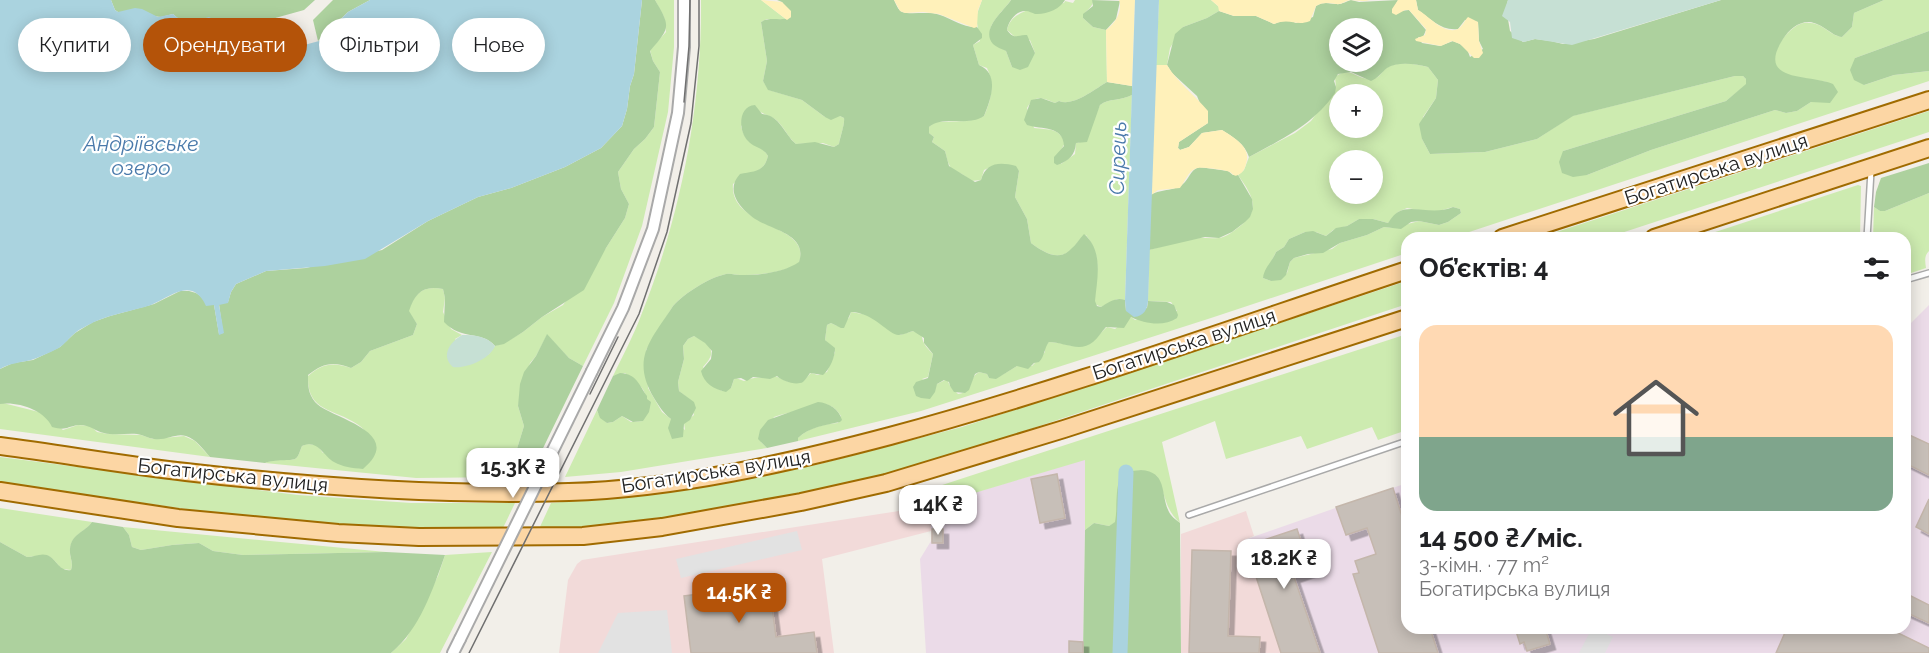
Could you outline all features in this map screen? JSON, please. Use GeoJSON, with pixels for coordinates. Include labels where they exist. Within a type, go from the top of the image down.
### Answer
{"type":"FeatureCollection","features":[{"type":"Feature","properties":{"kind":"main road","name":"Богатирська вулиця"},"geometry":{"type":"LineString","coordinates":[[1521,232],[1929,100]]}},
{"type":"Feature","properties":{"kind":"main road"},"geometry":{"type":"LineString","coordinates":[[1672,232],[1929,148]]}},
{"type":"Feature","properties":{"kind":"main road","name":"Богатирська вулиця"},"geometry":{"type":"LineString","coordinates":[[0,446],[183,472],[396,491],[571,492],[640,487],[813,456],[923,427],[1020,398],[1401,272]]}},
{"type":"Feature","properties":{"kind":"main road"},"geometry":{"type":"LineString","coordinates":[[0,492],[178,518],[338,533],[419,537],[582,536],[648,529],[790,504],[886,483],[1064,429],[1401,320]]}},
{"type":"Feature","properties":{"kind":"street"},"geometry":{"type":"LineString","coordinates":[[453,653],[623,308],[653,229],[678,112],[684,47],[684,0]]}},
{"type":"Feature","properties":{"kind":"lane"},"geometry":{"type":"LineString","coordinates":[[1867,232],[1871,167]]}},
{"type":"Feature","properties":{"kind":"lane"},"geometry":{"type":"LineString","coordinates":[[1911,278],[1929,273]]}},
{"type":"Feature","properties":{"kind":"lane"},"geometry":{"type":"LineString","coordinates":[[1189,515],[1401,443]]}},
{"type":"Feature","properties":{"kind":"shaded area"},"geometry":{"type":"Polygon","coordinates":[[[1929,305],[1929,653],[1281,653],[1244,540],[1401,485],[1401,634],[1911,634],[1911,323],[1929,305]]]}},
{"type":"Feature","properties":{"kind":"shaded area"},"geometry":{"type":"Polygon","coordinates":[[[1086,459],[1083,653],[926,653],[920,559],[931,541],[931,506],[1086,459]]]}},
{"type":"Feature","properties":{"kind":"shaded area"},"geometry":{"type":"Polygon","coordinates":[[[931,506],[931,531],[822,559],[834,653],[559,653],[568,580],[577,564],[582,560],[931,506]]]}},
{"type":"Feature","properties":{"kind":"shaded area"},"geometry":{"type":"Polygon","coordinates":[[[1246,511],[1254,536],[1244,540],[1281,653],[1181,653],[1181,534],[1246,511]]]}},
{"type":"Feature","properties":{"kind":"shaded area"},"geometry":{"type":"Polygon","coordinates":[[[797,531],[802,550],[681,578],[676,559],[797,531]]]}},
{"type":"Feature","properties":{"kind":"shaded area"},"geometry":{"type":"Polygon","coordinates":[[[667,610],[672,653],[598,653],[618,613],[667,610]]]}},
{"type":"Feature","properties":{"kind":"shaded area"},"geometry":{"type":"Polygon","coordinates":[[[1589,634],[1607,634],[1613,637],[1605,653],[1579,653],[1589,634]]]}},
{"type":"Feature","properties":{"kind":"green space"},"geometry":{"type":"Polygon","coordinates":[[[111,0],[315,0],[304,10],[275,18],[178,18],[173,14],[161,17],[115,10],[111,0]]]}},
{"type":"Feature","properties":{"kind":"green space"},"geometry":{"type":"Polygon","coordinates":[[[333,0],[370,0],[342,18],[319,18],[318,41],[313,20],[333,0]]]}},
{"type":"Feature","properties":{"kind":"green space"},"geometry":{"type":"Polygon","coordinates":[[[642,0],[655,0],[666,22],[665,32],[650,51],[660,72],[654,127],[634,149],[618,172],[621,189],[629,204],[625,218],[584,290],[504,344],[495,346],[484,338],[451,328],[444,322],[443,289],[425,289],[414,299],[409,311],[417,324],[413,335],[370,351],[361,362],[351,368],[339,364],[328,364],[308,375],[309,389],[315,402],[361,427],[371,435],[376,445],[374,456],[363,469],[337,464],[316,446],[308,444],[302,446],[295,459],[290,460],[265,463],[210,457],[190,437],[178,435],[152,439],[137,434],[108,434],[82,425],[57,428],[52,427],[43,416],[30,408],[7,403],[0,404],[0,369],[13,363],[33,360],[60,347],[75,333],[93,322],[154,304],[180,291],[189,291],[214,305],[219,334],[223,333],[219,304],[228,302],[236,284],[266,271],[306,268],[382,250],[428,221],[478,197],[511,188],[565,167],[601,148],[622,126],[627,109],[634,74],[642,0]]]}},
{"type":"Feature","properties":{"kind":"green space"},"geometry":{"type":"Polygon","coordinates":[[[655,0],[674,0],[674,47],[668,112],[642,226],[614,303],[583,366],[569,358],[547,335],[530,363],[518,406],[524,426],[516,452],[508,463],[507,473],[510,477],[416,478],[265,463],[295,459],[302,446],[307,444],[317,445],[323,453],[376,445],[360,426],[317,403],[309,388],[308,376],[328,365],[351,368],[361,362],[370,351],[413,335],[417,324],[408,311],[417,295],[425,289],[443,289],[445,298],[443,312],[451,329],[462,335],[455,339],[471,364],[489,354],[495,346],[523,332],[542,317],[563,305],[606,248],[625,218],[629,204],[621,189],[618,172],[634,149],[654,127],[660,72],[653,61],[650,50],[666,32],[664,17],[655,0]]]}},
{"type":"Feature","properties":{"kind":"green space"},"geometry":{"type":"Polygon","coordinates":[[[701,0],[761,0],[787,20],[767,19],[761,22],[767,61],[763,81],[769,90],[802,100],[825,117],[844,118],[839,144],[834,147],[823,143],[796,144],[778,121],[759,111],[741,126],[747,139],[765,151],[768,156],[760,169],[746,173],[733,184],[735,199],[744,210],[794,240],[800,250],[799,263],[771,273],[719,276],[697,287],[673,306],[646,350],[648,388],[662,412],[685,430],[684,423],[694,415],[689,399],[679,391],[678,382],[684,359],[683,346],[688,339],[694,336],[708,345],[711,353],[708,362],[703,367],[714,386],[722,391],[731,388],[736,378],[744,381],[775,376],[789,382],[802,382],[811,373],[818,375],[827,372],[835,352],[825,340],[827,325],[831,323],[837,326],[849,318],[851,312],[868,315],[900,335],[913,331],[921,335],[925,346],[933,354],[928,377],[922,379],[935,387],[947,379],[958,394],[967,391],[973,378],[979,372],[987,374],[989,378],[1002,375],[1017,366],[1032,366],[1045,352],[1045,346],[1049,342],[1081,346],[1094,340],[1107,327],[1115,329],[1131,317],[1135,320],[1177,311],[1171,302],[1148,301],[1149,250],[1191,239],[1222,237],[1239,227],[1251,214],[1252,208],[1251,195],[1238,175],[1244,170],[1249,157],[1295,133],[1311,121],[1329,97],[1329,138],[1383,138],[1383,84],[1336,84],[1335,77],[1345,72],[1373,79],[1395,64],[1428,67],[1438,80],[1436,98],[1423,117],[1422,139],[1430,154],[1485,152],[1537,139],[1572,116],[1735,76],[1743,76],[1746,79],[1747,84],[1726,101],[1563,151],[1587,175],[1651,150],[1775,110],[1786,113],[1797,111],[1811,102],[1831,102],[1827,82],[1795,77],[1778,69],[1775,57],[1786,35],[1798,25],[1811,23],[1842,37],[1852,27],[1854,13],[1884,0],[1929,0],[1929,31],[1855,58],[1864,85],[1894,75],[1929,71],[1929,81],[1469,232],[1401,232],[1401,255],[921,411],[798,441],[798,438],[811,429],[838,423],[841,416],[831,406],[815,405],[774,417],[761,442],[767,448],[621,472],[565,477],[597,410],[607,423],[622,416],[631,422],[643,421],[646,398],[643,389],[625,373],[613,376],[636,329],[668,238],[693,120],[698,80],[701,0]],[[1453,207],[1439,211],[1425,211],[1407,208],[1398,212],[1388,223],[1373,219],[1359,219],[1333,230],[1326,236],[1316,232],[1305,232],[1289,239],[1284,247],[1276,252],[1263,278],[1271,281],[1287,273],[1290,262],[1294,258],[1332,249],[1340,243],[1384,227],[1393,228],[1419,221],[1439,225],[1461,213],[1460,209],[1453,207]]]}},
{"type":"Feature","properties":{"kind":"green space"},"geometry":{"type":"Polygon","coordinates":[[[777,0],[894,0],[902,12],[936,14],[963,25],[977,27],[982,38],[973,45],[979,65],[986,69],[992,81],[987,109],[984,116],[978,119],[941,122],[929,127],[929,133],[934,137],[932,142],[945,151],[949,166],[975,182],[981,180],[986,170],[994,165],[1016,166],[1019,171],[1015,197],[1027,219],[1031,243],[1051,254],[1061,255],[1074,246],[1084,234],[1090,241],[1098,266],[1095,301],[1097,306],[1101,307],[1113,300],[1122,299],[1125,300],[1126,311],[1147,308],[1148,301],[1167,302],[1174,305],[1177,318],[1166,323],[1154,324],[1131,317],[1124,328],[1106,327],[1093,342],[1083,347],[1049,342],[1041,360],[1028,369],[1017,366],[996,379],[979,372],[975,374],[969,390],[965,393],[954,392],[949,382],[944,380],[937,384],[930,399],[916,396],[913,387],[916,382],[928,378],[933,354],[924,343],[924,338],[913,331],[901,335],[895,334],[859,313],[851,312],[844,328],[831,323],[827,325],[825,340],[835,348],[832,363],[823,375],[810,373],[800,383],[782,380],[777,376],[770,379],[753,377],[747,381],[741,378],[734,379],[731,388],[726,392],[717,389],[707,383],[701,371],[711,359],[712,351],[694,336],[688,339],[683,346],[684,359],[678,382],[679,391],[694,402],[696,408],[690,420],[684,424],[683,437],[672,439],[668,428],[671,419],[659,407],[647,384],[644,360],[651,339],[673,306],[697,287],[719,276],[771,273],[799,262],[800,253],[794,239],[751,216],[740,206],[734,193],[735,180],[740,174],[761,168],[768,156],[750,143],[742,131],[741,120],[745,110],[755,105],[762,114],[778,121],[796,144],[815,142],[834,147],[839,144],[844,118],[840,116],[831,120],[802,100],[768,90],[763,81],[767,61],[761,22],[768,19],[791,17],[782,2],[777,0]]]}},
{"type":"Feature","properties":{"kind":"green space"},"geometry":{"type":"Polygon","coordinates":[[[982,0],[1011,0],[991,26],[990,32],[991,39],[996,45],[1006,51],[1012,67],[1035,53],[1030,40],[1015,37],[1007,30],[1015,17],[1030,9],[1065,1],[1073,3],[1075,0],[1092,0],[1093,2],[1083,18],[1093,27],[1106,30],[1107,82],[1071,102],[1055,103],[1040,98],[1033,101],[1027,108],[1034,128],[1052,130],[1063,138],[1065,143],[1061,150],[1061,164],[1075,154],[1076,143],[1079,143],[1092,123],[1100,105],[1132,95],[1125,300],[1117,299],[1101,307],[1095,304],[1097,261],[1096,254],[1086,235],[1062,255],[1051,254],[1031,243],[1027,219],[1015,197],[1019,171],[1010,166],[998,165],[984,170],[981,180],[971,181],[951,168],[945,151],[932,142],[934,137],[929,133],[929,127],[935,122],[968,121],[984,116],[989,104],[991,86],[989,74],[987,68],[979,65],[973,45],[980,41],[976,17],[982,0]]]}},
{"type":"Feature","properties":{"kind":"green space"},"geometry":{"type":"Polygon","coordinates":[[[1011,0],[1065,0],[1056,9],[1048,12],[1035,14],[1022,11],[1011,20],[1007,30],[1014,36],[1027,35],[1035,53],[1028,67],[1020,70],[1012,67],[1006,51],[993,44],[989,32],[994,20],[1011,0]]]}},
{"type":"Feature","properties":{"kind":"green space"},"geometry":{"type":"Polygon","coordinates":[[[1092,0],[1120,1],[1116,19],[1106,30],[1093,27],[1083,18],[1083,14],[1093,6],[1092,0]]]}},
{"type":"Feature","properties":{"kind":"green space"},"geometry":{"type":"Polygon","coordinates":[[[1159,0],[1211,0],[1219,7],[1219,11],[1207,18],[1183,27],[1170,48],[1167,65],[1156,65],[1159,0]]]}},
{"type":"Feature","properties":{"kind":"green space"},"geometry":{"type":"Polygon","coordinates":[[[1351,0],[1359,2],[1398,0],[1392,12],[1409,10],[1426,30],[1423,37],[1418,37],[1422,43],[1440,46],[1453,41],[1467,49],[1470,57],[1483,49],[1479,41],[1478,22],[1465,20],[1458,29],[1446,28],[1436,24],[1418,10],[1416,0],[1508,0],[1506,8],[1510,31],[1523,42],[1535,39],[1563,44],[1594,39],[1721,0],[1884,0],[1854,13],[1852,27],[1842,37],[1809,22],[1794,27],[1783,39],[1776,53],[1776,63],[1780,70],[1833,84],[1838,92],[1830,103],[1811,102],[1797,111],[1786,113],[1775,110],[1651,150],[1587,175],[1573,177],[1562,173],[1559,162],[1563,151],[1726,101],[1746,84],[1746,79],[1743,76],[1735,76],[1573,116],[1537,139],[1485,152],[1430,154],[1422,139],[1419,124],[1436,98],[1438,80],[1428,67],[1413,64],[1391,66],[1383,72],[1383,18],[1329,18],[1329,72],[1351,72],[1338,74],[1334,81],[1335,84],[1329,84],[1329,100],[1307,123],[1249,157],[1242,145],[1222,130],[1202,133],[1189,147],[1180,150],[1178,148],[1179,142],[1208,123],[1197,96],[1172,73],[1167,65],[1175,34],[1183,27],[1219,11],[1234,16],[1256,16],[1274,24],[1287,19],[1296,23],[1313,17],[1316,6],[1319,4],[1340,4],[1351,0]]]}},
{"type":"Feature","properties":{"kind":"green space"},"geometry":{"type":"Polygon","coordinates":[[[1508,0],[1721,0],[1572,45],[1535,39],[1524,42],[1512,38],[1510,22],[1502,16],[1508,0]]]}},
{"type":"Feature","properties":{"kind":"green space"},"geometry":{"type":"Polygon","coordinates":[[[1929,31],[1929,71],[1894,75],[1864,85],[1854,80],[1850,70],[1855,58],[1929,31]]]}},
{"type":"Feature","properties":{"kind":"green space"},"geometry":{"type":"Polygon","coordinates":[[[1351,72],[1383,72],[1371,81],[1351,72]]]}},
{"type":"Feature","properties":{"kind":"green space"},"geometry":{"type":"Polygon","coordinates":[[[1107,82],[1132,86],[1132,95],[1100,105],[1087,142],[1076,143],[1071,157],[1057,165],[1054,163],[1054,157],[1064,146],[1063,139],[1056,131],[1027,125],[1024,120],[1031,100],[1041,98],[1055,103],[1071,102],[1107,82]]]}},
{"type":"Feature","properties":{"kind":"green space"},"geometry":{"type":"Polygon","coordinates":[[[1929,111],[1929,132],[1624,232],[1556,232],[1929,111]]]}},
{"type":"Feature","properties":{"kind":"green space"},"geometry":{"type":"Polygon","coordinates":[[[1929,163],[1929,193],[1885,211],[1874,207],[1881,178],[1929,163]]]}},
{"type":"Feature","properties":{"kind":"green space"},"geometry":{"type":"Polygon","coordinates":[[[1199,167],[1228,171],[1233,175],[1238,175],[1252,199],[1253,209],[1250,217],[1232,232],[1219,238],[1205,237],[1149,250],[1151,195],[1181,185],[1199,167]]]}},
{"type":"Feature","properties":{"kind":"green space"},"geometry":{"type":"Polygon","coordinates":[[[1858,185],[1861,186],[1860,232],[1715,232],[1858,185]]]}},
{"type":"Feature","properties":{"kind":"green space"},"geometry":{"type":"Polygon","coordinates":[[[1929,193],[1929,251],[1925,261],[1926,268],[1911,273],[1911,232],[1873,232],[1874,207],[1885,211],[1929,193]]]}},
{"type":"Feature","properties":{"kind":"green space"},"geometry":{"type":"Polygon","coordinates":[[[1453,207],[1460,209],[1461,213],[1448,222],[1439,225],[1419,221],[1411,222],[1401,229],[1384,227],[1340,243],[1323,253],[1294,258],[1281,280],[1271,281],[1263,278],[1276,252],[1284,247],[1289,239],[1305,232],[1313,231],[1326,236],[1336,228],[1347,226],[1359,219],[1373,219],[1388,223],[1395,214],[1404,210],[1438,210],[1453,207]]]}},
{"type":"Feature","properties":{"kind":"green space"},"geometry":{"type":"Polygon","coordinates":[[[1401,283],[1401,306],[931,462],[816,492],[718,510],[584,527],[539,529],[551,503],[641,495],[816,465],[962,427],[1401,283]]]}},
{"type":"Feature","properties":{"kind":"green space"},"geometry":{"type":"Polygon","coordinates":[[[547,334],[569,358],[583,366],[529,477],[510,477],[507,473],[508,463],[516,452],[524,426],[518,406],[520,384],[524,372],[536,356],[547,334]]]}},
{"type":"Feature","properties":{"kind":"green space"},"geometry":{"type":"Polygon","coordinates":[[[462,335],[484,338],[495,346],[488,355],[477,362],[453,367],[447,358],[448,349],[462,335]]]}},
{"type":"Feature","properties":{"kind":"green space"},"geometry":{"type":"Polygon","coordinates":[[[1401,336],[1401,432],[1378,440],[1372,427],[1307,449],[1301,436],[1226,459],[1215,421],[1162,442],[1180,523],[1168,507],[1157,476],[1141,470],[1132,472],[1118,488],[1116,522],[1109,526],[1094,523],[1085,530],[1085,460],[931,506],[928,503],[936,487],[1401,336]]]}},
{"type":"Feature","properties":{"kind":"green space"},"geometry":{"type":"Polygon","coordinates":[[[620,373],[634,378],[651,402],[649,412],[643,421],[633,422],[622,416],[607,423],[600,418],[597,410],[613,376],[620,373]]]}},
{"type":"Feature","properties":{"kind":"green space"},"geometry":{"type":"Polygon","coordinates":[[[818,402],[833,407],[842,420],[807,431],[798,438],[798,441],[767,448],[758,439],[760,430],[768,420],[818,402]]]}},
{"type":"Feature","properties":{"kind":"green space"},"geometry":{"type":"Polygon","coordinates":[[[0,404],[39,412],[63,430],[78,425],[91,426],[97,432],[141,435],[153,439],[184,436],[195,441],[210,457],[0,429],[0,404]]]}},
{"type":"Feature","properties":{"kind":"green space"},"geometry":{"type":"Polygon","coordinates":[[[0,457],[298,495],[411,503],[515,503],[502,530],[294,524],[0,483],[0,457]]]}},
{"type":"Feature","properties":{"kind":"green space"},"geometry":{"type":"Polygon","coordinates":[[[1141,470],[1156,475],[1159,479],[1169,512],[1180,523],[1181,653],[1083,653],[1085,530],[1094,523],[1109,526],[1115,522],[1117,490],[1123,472],[1141,470]]]}},
{"type":"Feature","properties":{"kind":"green space"},"geometry":{"type":"Polygon","coordinates":[[[0,508],[92,522],[71,544],[71,570],[62,569],[50,557],[44,555],[27,557],[0,542],[0,508]]]}},
{"type":"Feature","properties":{"kind":"green space"},"geometry":{"type":"Polygon","coordinates":[[[92,522],[123,527],[129,535],[132,547],[141,550],[199,543],[213,551],[243,555],[386,552],[445,555],[418,620],[391,653],[0,653],[0,542],[27,557],[47,555],[64,569],[71,570],[71,544],[92,522]]]}},
{"type":"Feature","properties":{"kind":"green space"},"geometry":{"type":"Polygon","coordinates":[[[123,527],[386,552],[243,555],[213,551],[199,543],[141,550],[132,547],[129,535],[123,527]]]}},
{"type":"Feature","properties":{"kind":"green space"},"geometry":{"type":"Polygon","coordinates":[[[492,552],[440,653],[391,653],[406,639],[438,576],[445,555],[492,552]]]}},
{"type":"Feature","properties":{"kind":"sand"},"geometry":{"type":"Polygon","coordinates":[[[761,0],[782,2],[791,11],[791,17],[787,20],[761,0]]]}},
{"type":"Feature","properties":{"kind":"sand"},"geometry":{"type":"Polygon","coordinates":[[[894,0],[982,0],[978,10],[977,27],[974,28],[939,14],[905,13],[900,11],[894,0]]]}},
{"type":"Feature","properties":{"kind":"sand"},"geometry":{"type":"Polygon","coordinates":[[[1119,0],[1135,0],[1132,86],[1107,82],[1106,30],[1117,17],[1120,8],[1119,0]]]}},
{"type":"Feature","properties":{"kind":"sand"},"geometry":{"type":"Polygon","coordinates":[[[1211,0],[1350,0],[1340,4],[1326,3],[1316,6],[1310,21],[1305,23],[1285,21],[1274,24],[1256,16],[1234,16],[1219,11],[1218,6],[1211,0]]]}},
{"type":"Feature","properties":{"kind":"sand"},"geometry":{"type":"Polygon","coordinates":[[[1398,0],[1416,0],[1418,10],[1447,29],[1458,29],[1468,17],[1478,22],[1479,41],[1483,53],[1479,58],[1474,58],[1460,44],[1452,41],[1441,46],[1416,41],[1415,39],[1425,35],[1426,29],[1409,10],[1396,15],[1392,13],[1398,0]]]}},
{"type":"Feature","properties":{"kind":"sand"},"geometry":{"type":"Polygon","coordinates":[[[1156,65],[1167,65],[1208,111],[1208,123],[1179,142],[1178,148],[1180,150],[1189,147],[1202,133],[1222,130],[1241,144],[1247,153],[1246,164],[1241,173],[1235,176],[1224,170],[1198,168],[1190,173],[1180,188],[1158,190],[1151,195],[1156,65]]]}},
{"type":"Feature","properties":{"kind":"water","name":"Андріївське озеро"},"geometry":{"type":"Polygon","coordinates":[[[0,0],[111,0],[118,12],[135,8],[158,17],[173,14],[179,18],[143,18],[143,72],[307,72],[307,44],[319,41],[319,72],[440,72],[440,18],[342,18],[348,12],[370,0],[642,0],[634,74],[627,109],[622,126],[601,148],[565,167],[511,188],[478,197],[428,221],[365,259],[325,266],[266,271],[236,284],[228,303],[219,305],[224,333],[219,335],[214,305],[206,306],[194,292],[181,291],[151,305],[94,322],[78,331],[62,346],[54,350],[0,369],[0,0]]]}},
{"type":"Feature","properties":{"kind":"water"},"geometry":{"type":"Polygon","coordinates":[[[1135,0],[1159,0],[1148,301],[1144,312],[1134,317],[1126,311],[1125,300],[1135,0]]]}},
{"type":"Feature","properties":{"kind":"building"},"geometry":{"type":"Polygon","coordinates":[[[1911,436],[1929,444],[1929,475],[1911,466],[1911,436]]]}},
{"type":"Feature","properties":{"kind":"building"},"geometry":{"type":"Polygon","coordinates":[[[1057,474],[1065,518],[1040,523],[1031,479],[1057,474]]]}},
{"type":"Feature","properties":{"kind":"building"},"geometry":{"type":"Polygon","coordinates":[[[1393,488],[1401,513],[1401,634],[1432,634],[1438,653],[1379,653],[1353,574],[1359,573],[1355,561],[1376,554],[1367,528],[1346,535],[1336,507],[1393,488]]]}},
{"type":"Feature","properties":{"kind":"building"},"geometry":{"type":"Polygon","coordinates":[[[1929,499],[1929,534],[1916,527],[1929,499]]]}},
{"type":"Feature","properties":{"kind":"building"},"geometry":{"type":"Polygon","coordinates":[[[932,529],[943,529],[943,543],[932,543],[932,529]]]}},
{"type":"Feature","properties":{"kind":"building"},"geometry":{"type":"Polygon","coordinates":[[[1297,529],[1311,571],[1294,577],[1320,653],[1281,653],[1246,546],[1297,529]]]}},
{"type":"Feature","properties":{"kind":"building"},"geometry":{"type":"Polygon","coordinates":[[[1192,550],[1231,551],[1228,636],[1260,637],[1259,653],[1189,653],[1192,550]]]}},
{"type":"Feature","properties":{"kind":"building"},"geometry":{"type":"Polygon","coordinates":[[[769,585],[776,637],[814,632],[817,653],[691,653],[684,596],[769,585]]]}},
{"type":"Feature","properties":{"kind":"building"},"geometry":{"type":"Polygon","coordinates":[[[1911,596],[1929,605],[1929,623],[1911,615],[1911,596]]]}},
{"type":"Feature","properties":{"kind":"building"},"geometry":{"type":"Polygon","coordinates":[[[1517,634],[1547,634],[1550,644],[1527,651],[1524,642],[1520,644],[1517,634]]]}},
{"type":"Feature","properties":{"kind":"building"},"geometry":{"type":"Polygon","coordinates":[[[1784,634],[1900,634],[1929,648],[1929,653],[1776,653],[1784,634]]]}},
{"type":"Feature","properties":{"kind":"building"},"geometry":{"type":"Polygon","coordinates":[[[1069,641],[1083,642],[1083,653],[1069,653],[1069,641]]]}},
{"type":"Feature","properties":{"kind":"waterway","name":"Сирець"},"geometry":{"type":"LineString","coordinates":[[1120,653],[1126,472]]}},
{"type":"Feature","properties":{"kind":"tram line"},"geometry":{"type":"LineString","coordinates":[[684,102],[690,0]]}},
{"type":"Feature","properties":{"kind":"tram line"},"geometry":{"type":"LineString","coordinates":[[469,653],[639,314],[667,232],[691,123],[699,46],[699,0]]}},
{"type":"Feature","properties":{"kind":"tram line"},"geometry":{"type":"LineString","coordinates":[[590,394],[618,337]]}}]}
